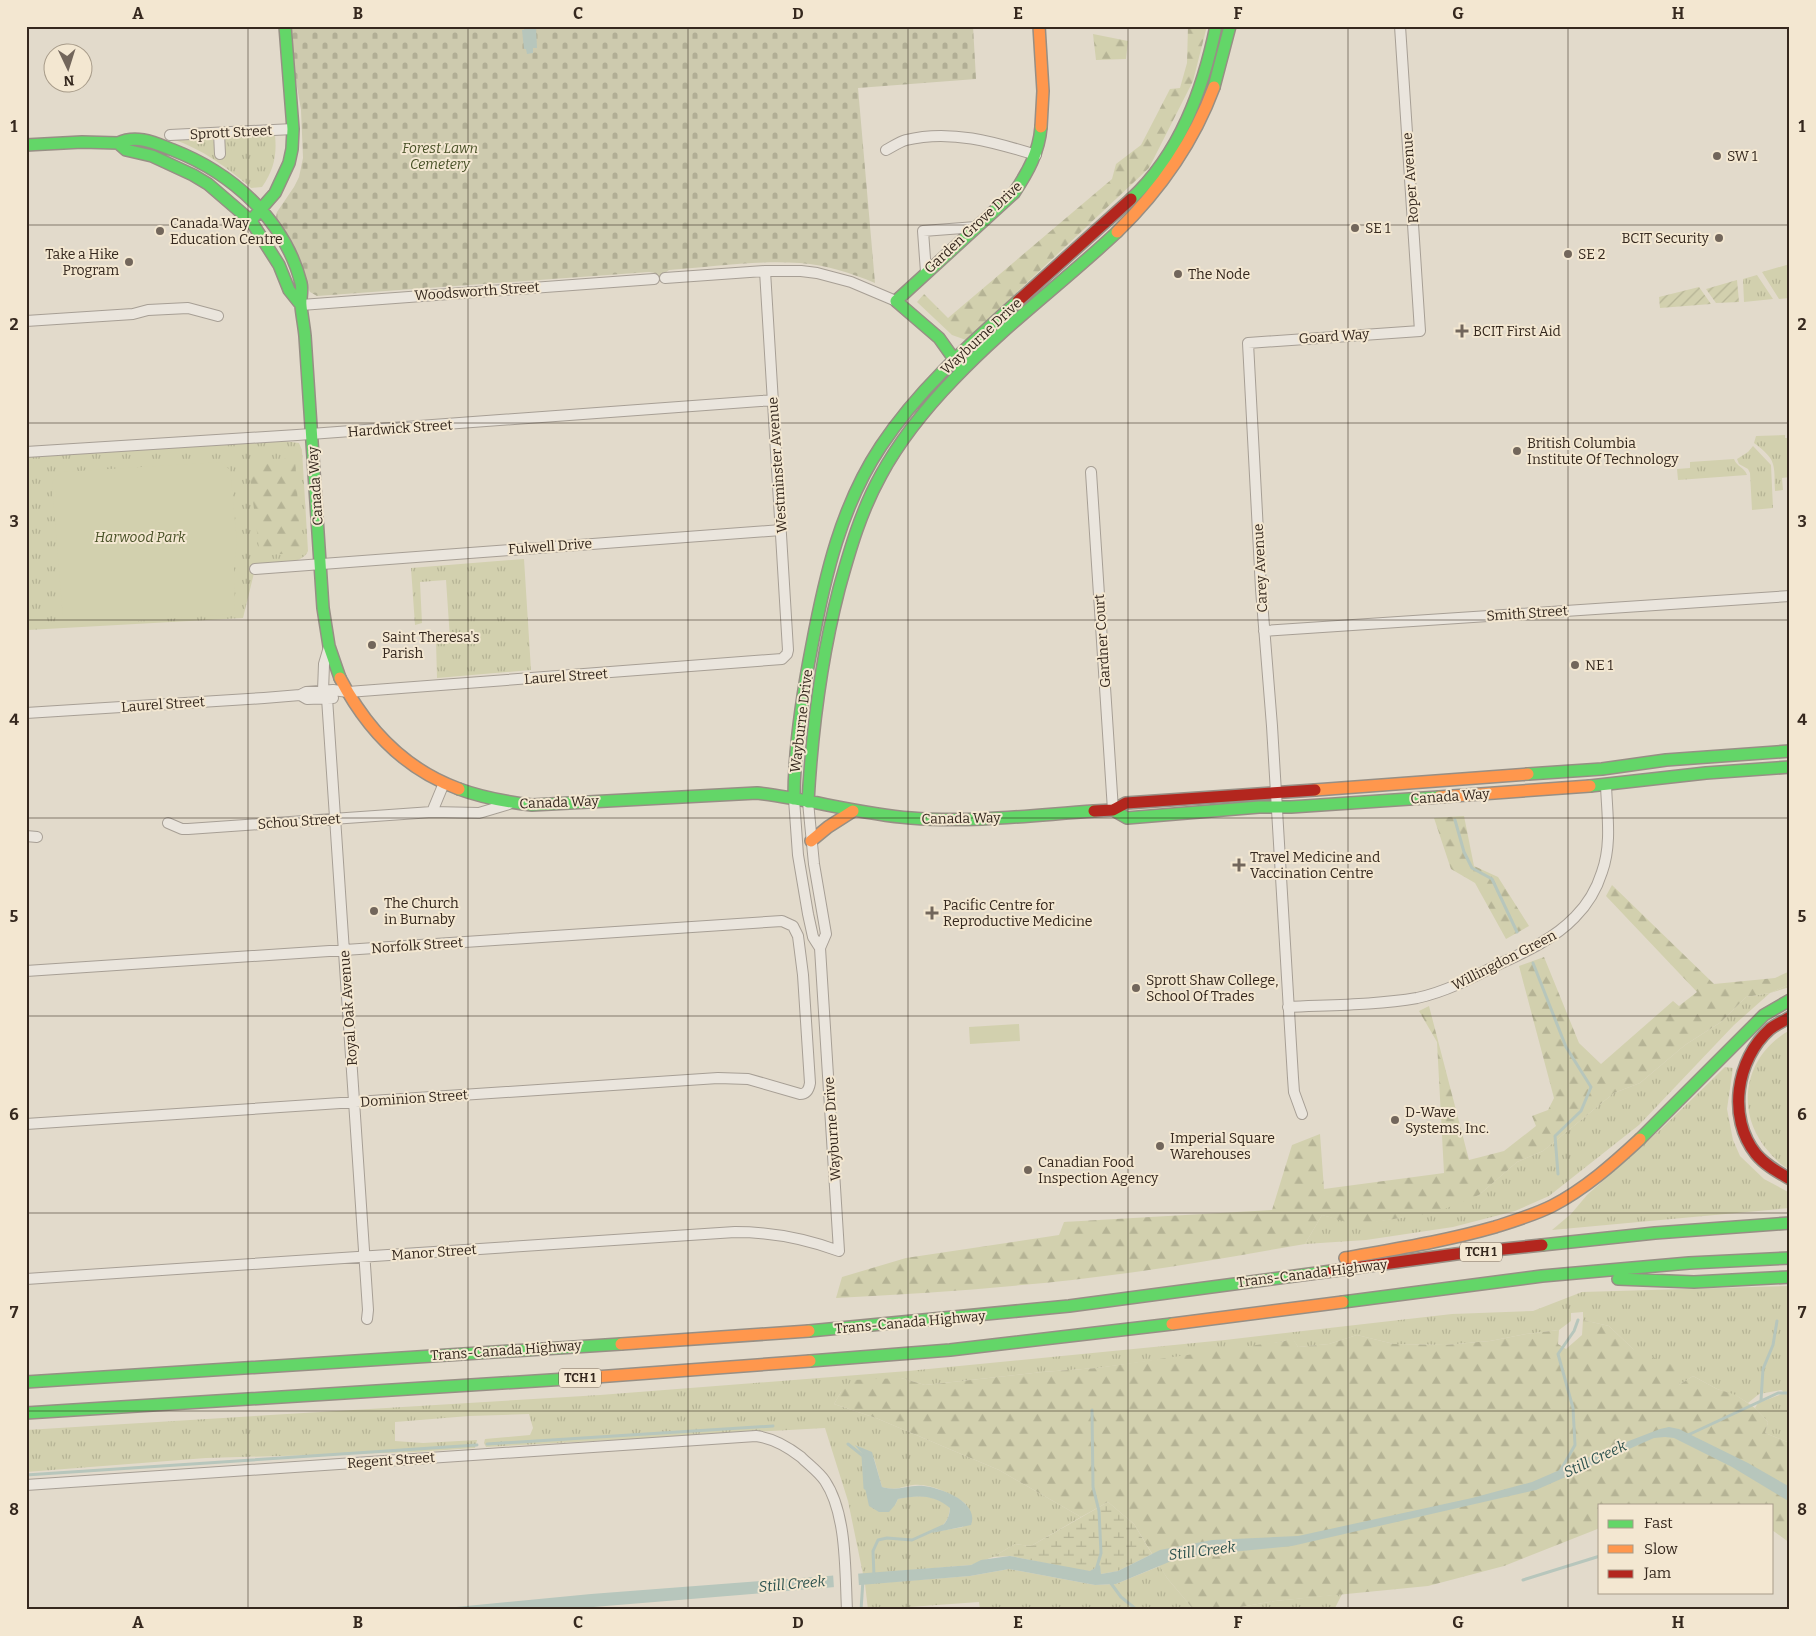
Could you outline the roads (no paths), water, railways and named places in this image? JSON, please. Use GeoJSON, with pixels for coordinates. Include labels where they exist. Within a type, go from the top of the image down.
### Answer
{"type":"FeatureCollection","features":[{"type":"Feature","properties":{"kind":"main road"},"geometry":{"type":"LineString","coordinates":[[251,220],[275,193],[289,163],[293,129],[285,26]]}},
{"type":"Feature","properties":{"kind":"main road","name":"Garden Grove Drive"},"geometry":{"type":"LineString","coordinates":[[896,301],[1021,184],[1028,174],[1040,140],[1044,109],[1039,26]]}},
{"type":"Feature","properties":{"kind":"main road","name":"Wayburne Drive"},"geometry":{"type":"LineString","coordinates":[[794,799],[798,725],[827,576],[853,496],[865,472],[890,431],[909,406],[954,358],[1134,197],[1162,165],[1182,130],[1200,87],[1216,26]]}},
{"type":"Feature","properties":{"kind":"main road","name":"Wayburne Drive"},"geometry":{"type":"LineString","coordinates":[[808,802],[811,748],[828,640],[854,536],[866,505],[884,468],[900,443],[933,401],[961,371],[1096,251],[1143,205],[1175,164],[1190,141],[1204,112],[1222,61],[1230,26]]}},
{"type":"Feature","properties":{"kind":"main road","name":"Canada Way"},"geometry":{"type":"LineString","coordinates":[[26,145],[82,142],[118,143],[126,138],[147,140],[175,150],[202,163],[231,182],[261,210],[286,246],[303,288],[300,305],[305,336],[323,614],[335,667],[368,724],[383,742],[409,764],[444,784],[483,798],[509,804],[553,805],[757,793],[853,811],[948,820],[1112,810],[1126,803],[1602,769],[1675,759],[1790,751]]}},
{"type":"Feature","properties":{"kind":"main road","name":"Canada Way"},"geometry":{"type":"LineString","coordinates":[[118,143],[126,150],[152,156],[194,175],[208,184],[251,220],[279,265],[289,290],[300,305]]}},
{"type":"Feature","properties":{"kind":"main road"},"geometry":{"type":"LineString","coordinates":[[1134,197],[1143,205]]}},
{"type":"Feature","properties":{"kind":"main road"},"geometry":{"type":"LineString","coordinates":[[896,301],[922,322],[954,358],[961,371]]}},
{"type":"Feature","properties":{"kind":"main road"},"geometry":{"type":"LineString","coordinates":[[853,496],[866,505]]}},
{"type":"Feature","properties":{"kind":"main road","name":"Canada Way"},"geometry":{"type":"LineString","coordinates":[[1112,810],[1127,818],[1259,807],[1606,785],[1706,773],[1790,767]]}},
{"type":"Feature","properties":{"kind":"main road"},"geometry":{"type":"LineString","coordinates":[[811,841],[828,827],[853,811]]}},
{"type":"Feature","properties":{"kind":"main road"},"geometry":{"type":"LineString","coordinates":[[1233,1284],[1331,1260],[1456,1238],[1525,1218],[1552,1206],[1578,1191],[1619,1159],[1764,1015],[1790,1000]]}},
{"type":"Feature","properties":{"kind":"main road"},"geometry":{"type":"LineString","coordinates":[[1790,1017],[1771,1029],[1755,1046],[1745,1065],[1738,1095],[1742,1124],[1752,1149],[1770,1167],[1790,1180]]}},
{"type":"Feature","properties":{"kind":"main road","name":"Trans-Canada Highway"},"geometry":{"type":"LineString","coordinates":[[26,1382],[846,1329],[1069,1306],[1485,1251],[1656,1233],[1790,1223]]}},
{"type":"Feature","properties":{"kind":"main road","name":"TCH 1"},"geometry":{"type":"LineString","coordinates":[[26,1413],[566,1379],[950,1350],[1133,1329],[1542,1276],[1689,1263],[1790,1258]]}},
{"type":"Feature","properties":{"kind":"main road"},"geometry":{"type":"LineString","coordinates":[[1542,1276],[1694,1282],[1790,1277]]}},
{"type":"Feature","properties":{"kind":"street","name":"Roper Avenue"},"geometry":{"type":"LineString","coordinates":[[1400,26],[1420,330]]}},
{"type":"Feature","properties":{"kind":"street","name":"Sprott Street"},"geometry":{"type":"LineString","coordinates":[[170,135],[293,129]]}},
{"type":"Feature","properties":{"kind":"street"},"geometry":{"type":"LineString","coordinates":[[219,133],[220,154]]}},
{"type":"Feature","properties":{"kind":"street"},"geometry":{"type":"LineString","coordinates":[[886,150],[904,140],[946,136],[982,140],[1036,155]]}},
{"type":"Feature","properties":{"kind":"street"},"geometry":{"type":"LineString","coordinates":[[926,272],[923,231],[976,227]]}},
{"type":"Feature","properties":{"kind":"street"},"geometry":{"type":"LineString","coordinates":[[665,278],[765,271],[801,271],[851,282],[896,301]]}},
{"type":"Feature","properties":{"kind":"street","name":"Westminster Avenue"},"geometry":{"type":"LineString","coordinates":[[765,271],[788,650],[784,658]]}},
{"type":"Feature","properties":{"kind":"street","name":"Woodsworth Street"},"geometry":{"type":"LineString","coordinates":[[300,305],[654,278]]}},
{"type":"Feature","properties":{"kind":"street"},"geometry":{"type":"LineString","coordinates":[[26,321],[133,314],[148,310],[188,308],[218,316]]}},
{"type":"Feature","properties":{"kind":"street","name":"Goard Way"},"geometry":{"type":"LineString","coordinates":[[1248,343],[1420,330]]}},
{"type":"Feature","properties":{"kind":"street","name":"Carey Avenue"},"geometry":{"type":"LineString","coordinates":[[1248,343],[1264,631],[1272,726],[1294,1092],[1302,1114]]}},
{"type":"Feature","properties":{"kind":"street","name":"Hardwick Street"},"geometry":{"type":"LineString","coordinates":[[26,452],[311,434],[773,400]]}},
{"type":"Feature","properties":{"kind":"street","name":"Gardner Court"},"geometry":{"type":"LineString","coordinates":[[1091,472],[1112,810]]}},
{"type":"Feature","properties":{"kind":"street","name":"Fulwell Drive"},"geometry":{"type":"LineString","coordinates":[[256,569],[781,530]]}},
{"type":"Feature","properties":{"kind":"street","name":"Smith Street"},"geometry":{"type":"LineString","coordinates":[[1264,631],[1790,596]]}},
{"type":"Feature","properties":{"kind":"street","name":"Royal Oak Avenue"},"geometry":{"type":"LineString","coordinates":[[329,646],[324,664],[325,694],[336,819],[368,1310],[367,1319]]}},
{"type":"Feature","properties":{"kind":"street","name":"Laurel Street"},"geometry":{"type":"LineString","coordinates":[[26,713],[300,696],[307,699],[325,694],[334,698],[348,692],[776,661],[784,658]]}},
{"type":"Feature","properties":{"kind":"street"},"geometry":{"type":"LineString","coordinates":[[432,812],[444,784]]}},
{"type":"Feature","properties":{"kind":"street","name":"Willingdon Green"},"geometry":{"type":"LineString","coordinates":[[1288,1006],[1389,1001],[1430,995],[1469,979],[1542,943],[1558,933],[1582,910],[1597,885],[1602,872],[1607,854],[1608,836],[1606,785]]}},
{"type":"Feature","properties":{"kind":"street","name":"Wayburne Drive"},"geometry":{"type":"LineString","coordinates":[[794,799],[798,855],[812,937],[820,948]]}},
{"type":"Feature","properties":{"kind":"street","name":"Wayburne Drive"},"geometry":{"type":"LineString","coordinates":[[808,802],[811,841],[826,934],[820,948],[839,1251]]}},
{"type":"Feature","properties":{"kind":"street","name":"Schou Street"},"geometry":{"type":"LineString","coordinates":[[168,823],[182,829],[188,829],[432,812],[479,814],[509,804]]}},
{"type":"Feature","properties":{"kind":"street"},"geometry":{"type":"LineString","coordinates":[[26,836],[37,838]]}},
{"type":"Feature","properties":{"kind":"street","name":"Norfolk Street"},"geometry":{"type":"LineString","coordinates":[[26,971],[785,922],[795,929],[801,955],[810,1083],[808,1090],[804,1094],[800,1094]]}},
{"type":"Feature","properties":{"kind":"street","name":"Dominion Street"},"geometry":{"type":"LineString","coordinates":[[26,1124],[731,1078],[752,1080],[800,1094]]}},
{"type":"Feature","properties":{"kind":"street","name":"Manor Street"},"geometry":{"type":"LineString","coordinates":[[26,1279],[735,1232],[784,1235],[817,1243],[839,1251]]}},
{"type":"Feature","properties":{"kind":"street","name":"Regent Street"},"geometry":{"type":"LineString","coordinates":[[26,1485],[756,1436],[770,1438],[816,1470],[826,1481],[839,1510],[847,1610]]}},
{"type":"Feature","properties":{"kind":"water"},"geometry":{"type":"Polygon","coordinates":[[[524,26],[536,26],[537,48],[533,48],[533,53],[527,54],[526,49],[524,49],[522,30],[524,30],[524,26]]]}},
{"type":"Feature","properties":{"kind":"water","name":"Still Creek"},"geometry":{"type":"Polygon","coordinates":[[[1669,1427],[1679,1429],[1748,1463],[1790,1487],[1790,1502],[1732,1467],[1674,1438],[1665,1437],[1654,1438],[1536,1490],[1292,1546],[1181,1557],[1116,1584],[1095,1585],[1009,1569],[970,1576],[557,1610],[367,1610],[394,1607],[446,1608],[591,1594],[971,1565],[981,1560],[1010,1556],[1090,1571],[1100,1565],[1101,1574],[1118,1571],[1160,1550],[1212,1540],[1298,1536],[1472,1498],[1532,1482],[1608,1449],[1669,1427]]]}},
{"type":"Feature","properties":{"kind":"water"},"geometry":{"type":"Polygon","coordinates":[[[855,1445],[872,1452],[882,1487],[893,1489],[924,1486],[949,1493],[965,1503],[970,1509],[971,1525],[932,1533],[945,1523],[950,1508],[944,1503],[931,1498],[912,1497],[898,1499],[889,1512],[879,1512],[869,1506],[865,1488],[864,1456],[855,1445]]]}},
{"type":"Feature","properties":{"kind":"waterway"},"geometry":{"type":"LineString","coordinates":[[1455,820],[1464,852],[1472,868],[1492,879],[1517,932]]}},
{"type":"Feature","properties":{"kind":"waterway"},"geometry":{"type":"LineString","coordinates":[[1533,963],[1566,1047],[1591,1087],[1581,1111],[1555,1136],[1558,1174]]}},
{"type":"Feature","properties":{"kind":"waterway","name":"Still Creek"},"geometry":{"type":"LineString","coordinates":[[1559,1473],[1575,1445],[1573,1408],[1558,1354],[1574,1331],[1578,1320]]}},
{"type":"Feature","properties":{"kind":"waterway"},"geometry":{"type":"LineString","coordinates":[[1761,1400],[1763,1369],[1773,1345],[1777,1321]]}},
{"type":"Feature","properties":{"kind":"waterway"},"geometry":{"type":"LineString","coordinates":[[1688,1435],[1778,1393],[1790,1393]]}},
{"type":"Feature","properties":{"kind":"waterway"},"geometry":{"type":"LineString","coordinates":[[1092,1410],[1093,1487],[1099,1511],[1101,1553],[1096,1570]]}},
{"type":"Feature","properties":{"kind":"waterway"},"geometry":{"type":"LineString","coordinates":[[487,1444],[773,1426]]}},
{"type":"Feature","properties":{"kind":"waterway"},"geometry":{"type":"LineString","coordinates":[[848,1444],[863,1456],[865,1488],[869,1489]]}},
{"type":"Feature","properties":{"kind":"waterway"},"geometry":{"type":"LineString","coordinates":[[26,1475],[477,1445]]}},
{"type":"Feature","properties":{"kind":"waterway"},"geometry":{"type":"LineString","coordinates":[[874,1576],[873,1551],[878,1540],[887,1538],[912,1540],[943,1526]]}},
{"type":"Feature","properties":{"kind":"waterway"},"geometry":{"type":"LineString","coordinates":[[1523,1580],[1598,1557]]}},
{"type":"Feature","properties":{"kind":"waterway"},"geometry":{"type":"LineString","coordinates":[[861,1610],[863,1580]]}},
{"type":"Feature","properties":{"kind":"waterway"},"geometry":{"type":"LineString","coordinates":[[1110,1582],[1121,1597],[1137,1610]]}},
{"type":"Feature","properties":{"kind":"place","name":"SW 1"},"geometry":{"type":"Point","coordinates":[1717,156]}},
{"type":"Feature","properties":{"kind":"place","name":"SE 1"},"geometry":{"type":"Point","coordinates":[1355,228]}},
{"type":"Feature","properties":{"kind":"place","name":"Canada Way Education Centre"},"geometry":{"type":"Point","coordinates":[160,231]}},
{"type":"Feature","properties":{"kind":"place","name":"BCIT Security"},"geometry":{"type":"Point","coordinates":[1719,238]}},
{"type":"Feature","properties":{"kind":"place","name":"SE 2"},"geometry":{"type":"Point","coordinates":[1568,254]}},
{"type":"Feature","properties":{"kind":"place","name":"Take a Hike Program"},"geometry":{"type":"Point","coordinates":[129,262]}},
{"type":"Feature","properties":{"kind":"place","name":"The Node"},"geometry":{"type":"Point","coordinates":[1178,274]}},
{"type":"Feature","properties":{"kind":"place","name":"BCIT First Aid"},"geometry":{"type":"Point","coordinates":[1462,331]}},
{"type":"Feature","properties":{"kind":"place","name":"British Columbia Institute Of Technology"},"geometry":{"type":"Point","coordinates":[1517,451]}},
{"type":"Feature","properties":{"kind":"place","name":"Saint Theresa's Parish"},"geometry":{"type":"Point","coordinates":[372,645]}},
{"type":"Feature","properties":{"kind":"place","name":"NE 1"},"geometry":{"type":"Point","coordinates":[1575,665]}},
{"type":"Feature","properties":{"kind":"place","name":"Travel Medicine and Vaccination Centre"},"geometry":{"type":"Point","coordinates":[1239,865]}},
{"type":"Feature","properties":{"kind":"place","name":"The Church in Burnaby"},"geometry":{"type":"Point","coordinates":[374,911]}},
{"type":"Feature","properties":{"kind":"place","name":"Pacific Centre for Reproductive Medicine"},"geometry":{"type":"Point","coordinates":[932,913]}},
{"type":"Feature","properties":{"kind":"place","name":"Sprott Shaw College, School Of Trades"},"geometry":{"type":"Point","coordinates":[1136,988]}},
{"type":"Feature","properties":{"kind":"place","name":"D-Wave Systems, Inc."},"geometry":{"type":"Point","coordinates":[1395,1120]}},
{"type":"Feature","properties":{"kind":"place","name":"Imperial Square Warehouses"},"geometry":{"type":"Point","coordinates":[1160,1146]}},
{"type":"Feature","properties":{"kind":"place","name":"Canadian Food Inspection Agency"},"geometry":{"type":"Point","coordinates":[1028,1170]}},
{"type":"Feature","properties":{"kind":"park label","name":"Forest Lawn Cemetery"},"geometry":{"type":"Point","coordinates":[440,156]}},
{"type":"Feature","properties":{"kind":"park label","name":"Harwood Park"},"geometry":{"type":"Point","coordinates":[140,537]}}]}
